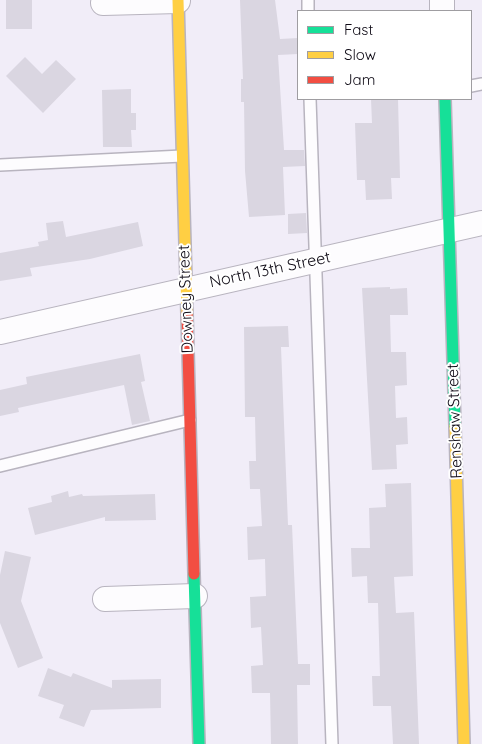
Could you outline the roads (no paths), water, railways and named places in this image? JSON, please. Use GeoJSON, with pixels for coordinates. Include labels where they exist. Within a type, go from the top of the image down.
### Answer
{"type":"FeatureCollection","features":[{"type":"Feature","properties":{"kind":"street","name":"Downey Street"},"geometry":{"type":"LineString","coordinates":[[103,3],[178,1],[199,744]]}},
{"type":"Feature","properties":{"kind":"street","name":"Renshaw Street"},"geometry":{"type":"LineString","coordinates":[[445,100],[464,744]]}},
{"type":"Feature","properties":{"kind":"street","name":"North 13th Street"},"geometry":{"type":"LineString","coordinates":[[0,332],[186,288],[482,223]]}},
{"type":"Feature","properties":{"kind":"street"},"geometry":{"type":"LineString","coordinates":[[105,599],[195,596]]}},
{"type":"Feature","properties":{"kind":"lane"},"geometry":{"type":"LineString","coordinates":[[310,100],[317,260],[332,744]]}},
{"type":"Feature","properties":{"kind":"lane"},"geometry":{"type":"LineString","coordinates":[[0,165],[182,156]]}},
{"type":"Feature","properties":{"kind":"lane"},"geometry":{"type":"LineString","coordinates":[[0,466],[190,420]]}}]}
